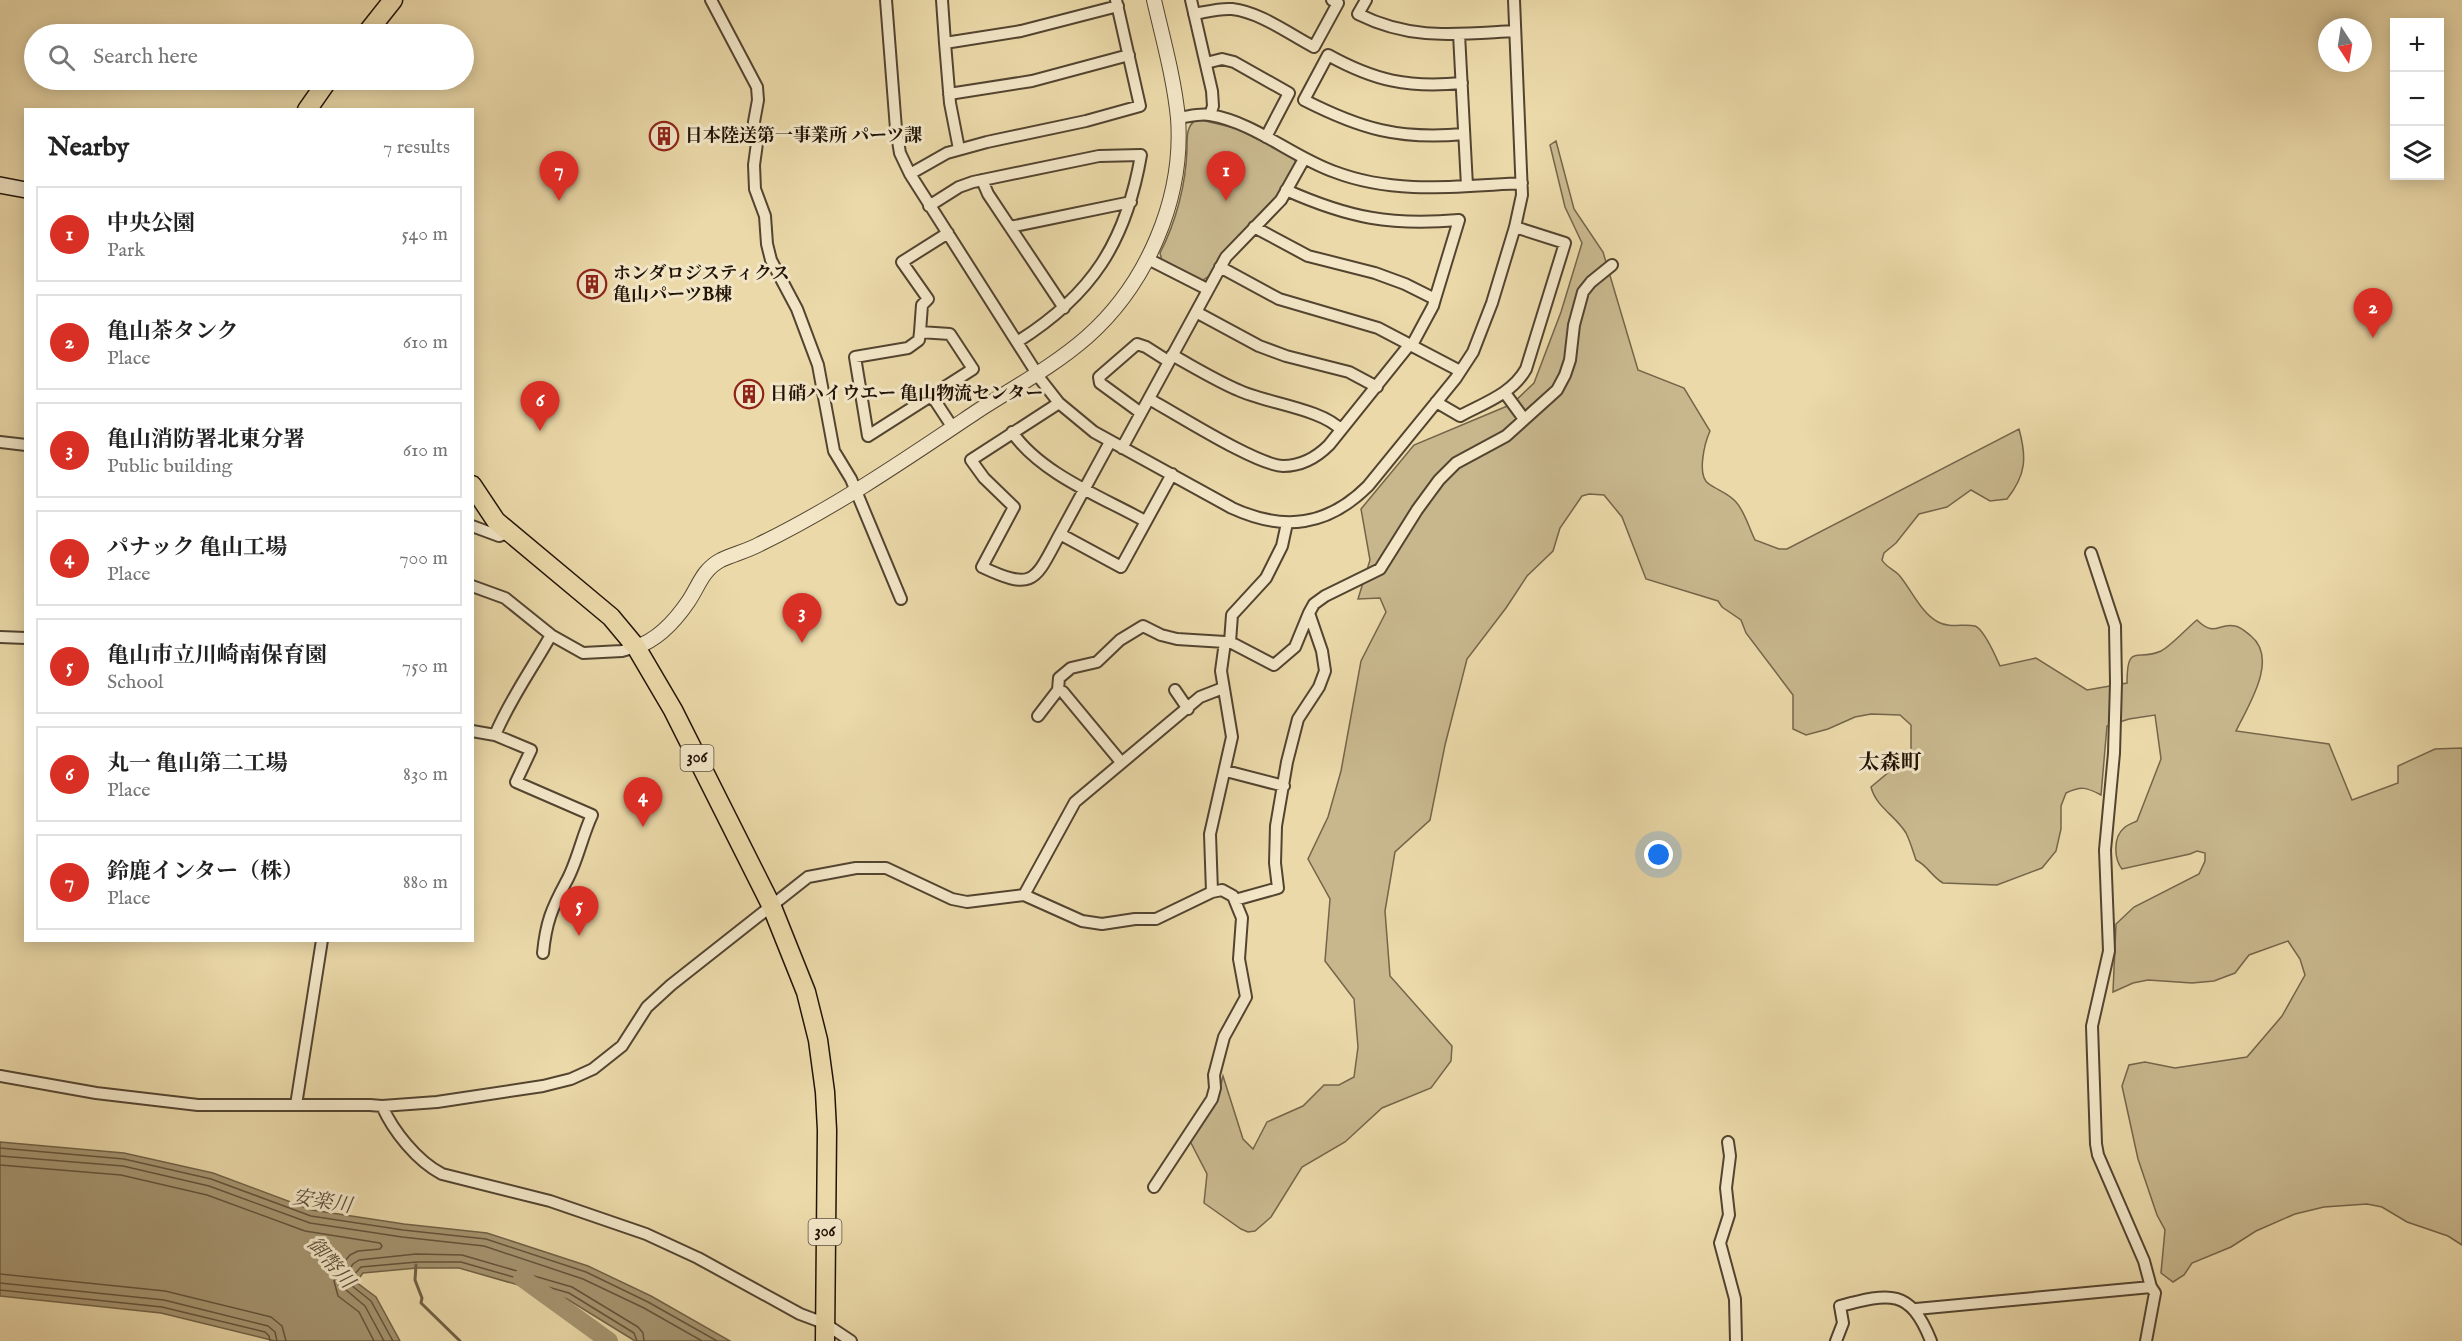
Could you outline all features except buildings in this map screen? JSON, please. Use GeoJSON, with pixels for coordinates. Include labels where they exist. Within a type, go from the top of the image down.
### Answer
{"type":"FeatureCollection","features":[{"type":"Feature","properties":{"kind":"highway"},"geometry":{"type":"LineString","coordinates":[[374,24],[393,0]]}},
{"type":"Feature","properties":{"kind":"highway"},"geometry":{"type":"LineString","coordinates":[[309,108],[321,90]]}},
{"type":"Feature","properties":{"kind":"highway","name":"306"},"geometry":{"type":"LineString","coordinates":[[474,488],[487,510],[508,533],[611,617],[636,647],[673,710],[772,907],[806,992],[818,1040],[825,1092],[827,1130],[824,1333]]}},
{"type":"Feature","properties":{"kind":"main road"},"geometry":{"type":"LineString","coordinates":[[0,185],[24,190]]}},
{"type":"Feature","properties":{"kind":"street"},"geometry":{"type":"LineString","coordinates":[[711,0],[756,83],[758,100],[754,122],[757,143],[754,165],[755,189],[765,216],[768,249],[797,309],[818,365],[832,448],[851,479],[902,599]]}},
{"type":"Feature","properties":{"kind":"street"},"geometry":{"type":"LineString","coordinates":[[886,0],[900,153],[929,206],[1037,373],[1059,403],[1081,423],[1110,441],[1245,514],[1287,523],[1326,516],[1355,498],[1368,486],[1460,372],[1481,334],[1515,227],[1522,183],[1514,0]]}},
{"type":"Feature","properties":{"kind":"street"},"geometry":{"type":"LineString","coordinates":[[942,0],[949,94],[959,150]]}},
{"type":"Feature","properties":{"kind":"street"},"geometry":{"type":"LineString","coordinates":[[474,587],[505,598],[551,635],[583,653],[622,651],[650,642],[688,602],[700,579],[712,565],[760,544],[855,492],[1068,352],[1100,325],[1148,259],[1163,221],[1172,189],[1178,143],[1178,118],[1174,89],[1154,0]]}},
{"type":"Feature","properties":{"kind":"street"},"geometry":{"type":"LineString","coordinates":[[1191,0],[1212,91],[1213,106],[1210,115]]}},
{"type":"Feature","properties":{"kind":"street"},"geometry":{"type":"LineString","coordinates":[[1194,14],[1222,9],[1243,12],[1262,19],[1314,47],[1338,3],[1332,0]]}},
{"type":"Feature","properties":{"kind":"street"},"geometry":{"type":"LineString","coordinates":[[1366,0],[1358,14],[1385,27],[1414,33],[1459,34],[1515,31]]}},
{"type":"Feature","properties":{"kind":"street"},"geometry":{"type":"LineString","coordinates":[[910,174],[934,158],[959,150],[1086,121],[1140,106],[1117,3],[1021,31],[945,43]]}},
{"type":"Feature","properties":{"kind":"street"},"geometry":{"type":"LineString","coordinates":[[1459,34],[1467,186]]}},
{"type":"Feature","properties":{"kind":"street"},"geometry":{"type":"LineString","coordinates":[[949,94],[1032,81],[1130,55]]}},
{"type":"Feature","properties":{"kind":"street"},"geometry":{"type":"LineString","coordinates":[[1462,83],[1425,86],[1391,82],[1356,70],[1328,55],[1304,100],[1339,118],[1383,132],[1423,136],[1464,134]]}},
{"type":"Feature","properties":{"kind":"street"},"geometry":{"type":"LineString","coordinates":[[1206,63],[1222,59],[1234,62],[1289,93],[1266,137]]}},
{"type":"Feature","properties":{"kind":"street"},"geometry":{"type":"LineString","coordinates":[[1178,118],[1210,115],[1238,123],[1335,173],[1390,186],[1424,188],[1522,183]]}},
{"type":"Feature","properties":{"kind":"street"},"geometry":{"type":"LineString","coordinates":[[929,206],[959,187],[982,180],[1099,156],[1141,155],[1131,202],[1123,226],[1110,251],[1081,292],[1064,308],[1017,342]]}},
{"type":"Feature","properties":{"kind":"street"},"geometry":{"type":"LineString","coordinates":[[1122,448],[1220,267],[1237,244],[1281,200],[1304,159]]}},
{"type":"Feature","properties":{"kind":"street"},"geometry":{"type":"LineString","coordinates":[[982,180],[988,194],[1064,308]]}},
{"type":"Feature","properties":{"kind":"street"},"geometry":{"type":"LineString","coordinates":[[1149,399],[1258,459],[1281,466],[1297,464],[1314,458],[1329,445],[1411,344],[1433,306],[1459,220],[1402,222],[1374,219],[1326,208],[1286,190]]}},
{"type":"Feature","properties":{"kind":"street"},"geometry":{"type":"LineString","coordinates":[[1010,227],[1131,202]]}},
{"type":"Feature","properties":{"kind":"street"},"geometry":{"type":"LineString","coordinates":[[1254,227],[1308,256],[1374,273],[1405,284],[1435,299]]}},
{"type":"Feature","properties":{"kind":"street"},"geometry":{"type":"LineString","coordinates":[[1436,402],[1460,416],[1505,393],[1521,378],[1530,359],[1565,243],[1515,227]]}},
{"type":"Feature","properties":{"kind":"street"},"geometry":{"type":"LineString","coordinates":[[920,332],[950,334],[973,369],[868,436],[855,357],[908,348],[919,340],[922,305],[928,299],[902,262],[948,233]]}},
{"type":"Feature","properties":{"kind":"street"},"geometry":{"type":"LineString","coordinates":[[1148,259],[1207,289]]}},
{"type":"Feature","properties":{"kind":"street"},"geometry":{"type":"LineString","coordinates":[[1038,716],[1058,690],[1059,678],[1066,670],[1097,662],[1120,640],[1143,626],[1161,635],[1177,639],[1227,642],[1274,665],[1295,647],[1314,604],[1325,596],[1380,569],[1417,510],[1439,480],[1456,463],[1506,436],[1557,390],[1570,360],[1574,326],[1583,292],[1591,282],[1612,265]]}},
{"type":"Feature","properties":{"kind":"street"},"geometry":{"type":"LineString","coordinates":[[1220,267],[1279,299],[1319,313],[1357,320],[1411,344],[1460,372]]}},
{"type":"Feature","properties":{"kind":"street"},"geometry":{"type":"LineString","coordinates":[[1196,312],[1259,346],[1286,356],[1349,372],[1377,387]]}},
{"type":"Feature","properties":{"kind":"street"},"geometry":{"type":"LineString","coordinates":[[1141,413],[1100,384],[1099,377],[1137,344],[1239,391],[1323,417],[1335,423],[1341,430]]}},
{"type":"Feature","properties":{"kind":"street"},"geometry":{"type":"LineString","coordinates":[[1505,393],[1524,419]]}},
{"type":"Feature","properties":{"kind":"street"},"geometry":{"type":"LineString","coordinates":[[932,396],[953,428]]}},
{"type":"Feature","properties":{"kind":"street"},"geometry":{"type":"LineString","coordinates":[[1059,403],[971,460],[984,478],[1014,507],[982,567],[1017,581],[1028,579],[1042,568],[1110,441]]}},
{"type":"Feature","properties":{"kind":"street"},"geometry":{"type":"LineString","coordinates":[[1012,432],[1032,455],[1084,488],[1145,521]]}},
{"type":"Feature","properties":{"kind":"street"},"geometry":{"type":"LineString","coordinates":[[0,442],[24,445]]}},
{"type":"Feature","properties":{"kind":"street"},"geometry":{"type":"LineString","coordinates":[[1060,534],[1121,567],[1172,474]]}},
{"type":"Feature","properties":{"kind":"street"},"geometry":{"type":"LineString","coordinates":[[1212,892],[1210,834],[1232,737],[1221,672],[1232,615],[1266,578],[1282,546],[1287,523]]}},
{"type":"Feature","properties":{"kind":"street"},"geometry":{"type":"LineString","coordinates":[[474,527],[499,536],[508,533]]}},
{"type":"Feature","properties":{"kind":"street"},"geometry":{"type":"LineString","coordinates":[[2091,553],[2115,626],[2116,683],[2114,753],[2105,850],[2109,951],[2092,1026],[2096,1144],[2098,1155],[2144,1261],[2151,1287],[2155,1293],[2146,1341]]}},
{"type":"Feature","properties":{"kind":"street"},"geometry":{"type":"LineString","coordinates":[[1235,900],[1278,888],[1275,850],[1279,806],[1298,720],[1319,687],[1325,671],[1322,651],[1309,613]]}},
{"type":"Feature","properties":{"kind":"street"},"geometry":{"type":"LineString","coordinates":[[495,735],[516,691],[551,635]]}},
{"type":"Feature","properties":{"kind":"street"},"geometry":{"type":"LineString","coordinates":[[0,637],[24,638]]}},
{"type":"Feature","properties":{"kind":"street"},"geometry":{"type":"LineString","coordinates":[[1024,895],[1075,802],[1121,762],[1188,710],[1200,697],[1223,688]]}},
{"type":"Feature","properties":{"kind":"street"},"geometry":{"type":"LineString","coordinates":[[1058,690],[1063,692],[1121,762]]}},
{"type":"Feature","properties":{"kind":"street"},"geometry":{"type":"LineString","coordinates":[[1175,690],[1188,710]]}},
{"type":"Feature","properties":{"kind":"street"},"geometry":{"type":"LineString","coordinates":[[474,731],[495,735],[531,750],[516,782],[592,815],[567,882],[556,898],[550,915],[543,953]]}},
{"type":"Feature","properties":{"kind":"street"},"geometry":{"type":"LineString","coordinates":[[1226,771],[1284,786]]}},
{"type":"Feature","properties":{"kind":"street"},"geometry":{"type":"LineString","coordinates":[[0,1076],[96,1093],[198,1105],[370,1105],[382,1107],[543,1086],[571,1079],[593,1069],[622,1047],[647,1006],[808,878],[856,868],[886,868],[952,899],[967,902],[1024,895],[1082,921],[1102,924],[1135,919],[1156,919],[1212,892],[1222,890],[1235,900],[1242,918],[1239,959],[1246,997],[1224,1037],[1214,1075],[1215,1088],[1212,1099],[1154,1187]]}},
{"type":"Feature","properties":{"kind":"street"},"geometry":{"type":"LineString","coordinates":[[296,1105],[322,942]]}},
{"type":"Feature","properties":{"kind":"street"},"geometry":{"type":"LineString","coordinates":[[382,1107],[410,1146],[433,1169],[442,1174],[550,1201],[646,1234],[698,1258],[800,1314],[824,1333],[851,1341]]}},
{"type":"Feature","properties":{"kind":"street"},"geometry":{"type":"LineString","coordinates":[[1728,1142],[1730,1156],[1725,1188],[1729,1215],[1720,1243],[1735,1299],[1736,1341]]}},
{"type":"Feature","properties":{"kind":"street"},"geometry":{"type":"LineString","coordinates":[[1916,1309],[2151,1287]]}},
{"type":"Feature","properties":{"kind":"street"},"geometry":{"type":"LineString","coordinates":[[1836,1341],[1843,1323],[1840,1306],[1884,1297],[1904,1302],[1916,1309],[1931,1341]]}},
{"type":"Feature","properties":{"kind":"shaded area"},"geometry":{"type":"Polygon","coordinates":[[[1197,119],[1235,128],[1293,157],[1296,162],[1284,186],[1268,206],[1232,243],[1210,275],[1200,281],[1162,261],[1160,253],[1171,229],[1179,202],[1186,162],[1188,132],[1197,119]]]}},
{"type":"Feature","properties":{"kind":"shaded area"},"geometry":{"type":"Polygon","coordinates":[[[1556,141],[1574,209],[1603,252],[1638,370],[1684,388],[1710,431],[1702,467],[1705,480],[1736,502],[1755,540],[1779,549],[1787,549],[2019,429],[2024,458],[2023,466],[2018,482],[2007,499],[1990,501],[1971,490],[1947,507],[1919,514],[1896,543],[1884,553],[1882,560],[1899,575],[1921,607],[1932,618],[1948,625],[1970,625],[1978,628],[2000,666],[2036,658],[2087,690],[2127,683],[2127,670],[2131,658],[2161,651],[2197,620],[2213,629],[2230,625],[2239,627],[2259,646],[2262,670],[2253,696],[2236,731],[2329,744],[2352,800],[2398,783],[2398,766],[2435,749],[2462,748],[2462,1245],[2448,1236],[2407,1222],[2382,1207],[2367,1204],[2324,1207],[2295,1214],[2256,1231],[2231,1247],[2192,1263],[2184,1275],[2173,1282],[2161,1273],[2165,1230],[2157,1215],[2138,1159],[2122,1086],[2129,1065],[2145,1062],[2175,1068],[2247,1057],[2282,1016],[2305,975],[2300,959],[2288,941],[2249,955],[2235,973],[2214,981],[2192,983],[2148,980],[2133,983],[2113,992],[2116,924],[2134,907],[2199,874],[2205,861],[2205,853],[2197,851],[2122,869],[2117,860],[2116,842],[2120,832],[2137,821],[2161,759],[2155,715],[2129,719],[2107,726],[2101,795],[2084,788],[2066,793],[2061,806],[2061,829],[2056,851],[2042,868],[1997,885],[1943,883],[1916,860],[1906,833],[1877,800],[1871,787],[1908,756],[1911,749],[1911,725],[1900,715],[1871,714],[1855,717],[1828,729],[1806,735],[1793,729],[1793,695],[1746,633],[1741,620],[1722,607],[1718,601],[1646,579],[1622,517],[1604,495],[1589,494],[1582,496],[1560,528],[1553,551],[1527,576],[1467,659],[1445,745],[1430,820],[1395,852],[1385,911],[1390,976],[1452,1046],[1451,1061],[1431,1088],[1382,1108],[1345,1142],[1302,1167],[1271,1217],[1255,1231],[1248,1232],[1241,1229],[1204,1203],[1207,1174],[1190,1141],[1218,1097],[1223,1076],[1243,1139],[1253,1149],[1267,1122],[1303,1106],[1324,1085],[1339,1085],[1354,1077],[1358,1047],[1354,999],[1325,961],[1330,899],[1308,859],[1328,817],[1341,771],[1361,661],[1386,612],[1380,598],[1358,599],[1370,560],[1361,509],[1414,445],[1512,404],[1534,383],[1561,312],[1582,243],[1565,207],[1550,145],[1556,141]]]}},
{"type":"Feature","properties":{"kind":"water","name":"御幣川"},"geometry":{"type":"Polygon","coordinates":[[[0,1142],[124,1153],[213,1173],[312,1210],[404,1224],[487,1233],[588,1266],[651,1296],[730,1341],[635,1341],[567,1299],[459,1268],[417,1268],[363,1273],[356,1282],[376,1297],[400,1341],[275,1341],[161,1313],[0,1296],[0,1142]]]}},
{"type":"Feature","properties":{"kind":"waterway"},"geometry":{"type":"LineString","coordinates":[[416,1265],[415,1280],[422,1298],[421,1303],[460,1341]]}},
{"type":"Feature","properties":{"kind":"waterway","name":"安楽川"},"geometry":{"type":"LineString","coordinates":[[522,1278],[609,1341]]}},
{"type":"Feature","properties":{"kind":"place","name":"日本陸送第一事業所 パーツ課"},"geometry":{"type":"Point","coordinates":[664,136]}},
{"type":"Feature","properties":{"kind":"place","name":"鈴鹿インター（株）"},"geometry":{"type":"Point","coordinates":[559,201]}},
{"type":"Feature","properties":{"kind":"place","name":"中央公園"},"geometry":{"type":"Point","coordinates":[1226,201]}},
{"type":"Feature","properties":{"kind":"place","name":"ホンダロジスティクス 亀山パーツB棟"},"geometry":{"type":"Point","coordinates":[592,284]}},
{"type":"Feature","properties":{"kind":"place","name":"亀山茶タンク"},"geometry":{"type":"Point","coordinates":[2373,338]}},
{"type":"Feature","properties":{"kind":"place","name":"日硝ハイウエー 亀山物流センター"},"geometry":{"type":"Point","coordinates":[749,394]}},
{"type":"Feature","properties":{"kind":"place","name":"丸一 亀山第二工場"},"geometry":{"type":"Point","coordinates":[540,431]}},
{"type":"Feature","properties":{"kind":"place","name":"亀山消防署北東分署"},"geometry":{"type":"Point","coordinates":[802,643]}},
{"type":"Feature","properties":{"kind":"place","name":"パナック 亀山工場"},"geometry":{"type":"Point","coordinates":[643,827]}},
{"type":"Feature","properties":{"kind":"place","name":"亀山市立川崎南保育園"},"geometry":{"type":"Point","coordinates":[579,936]}},
{"type":"Feature","properties":{"kind":"district","name":"太森町"},"geometry":{"type":"Point","coordinates":[1890,763]}}]}
